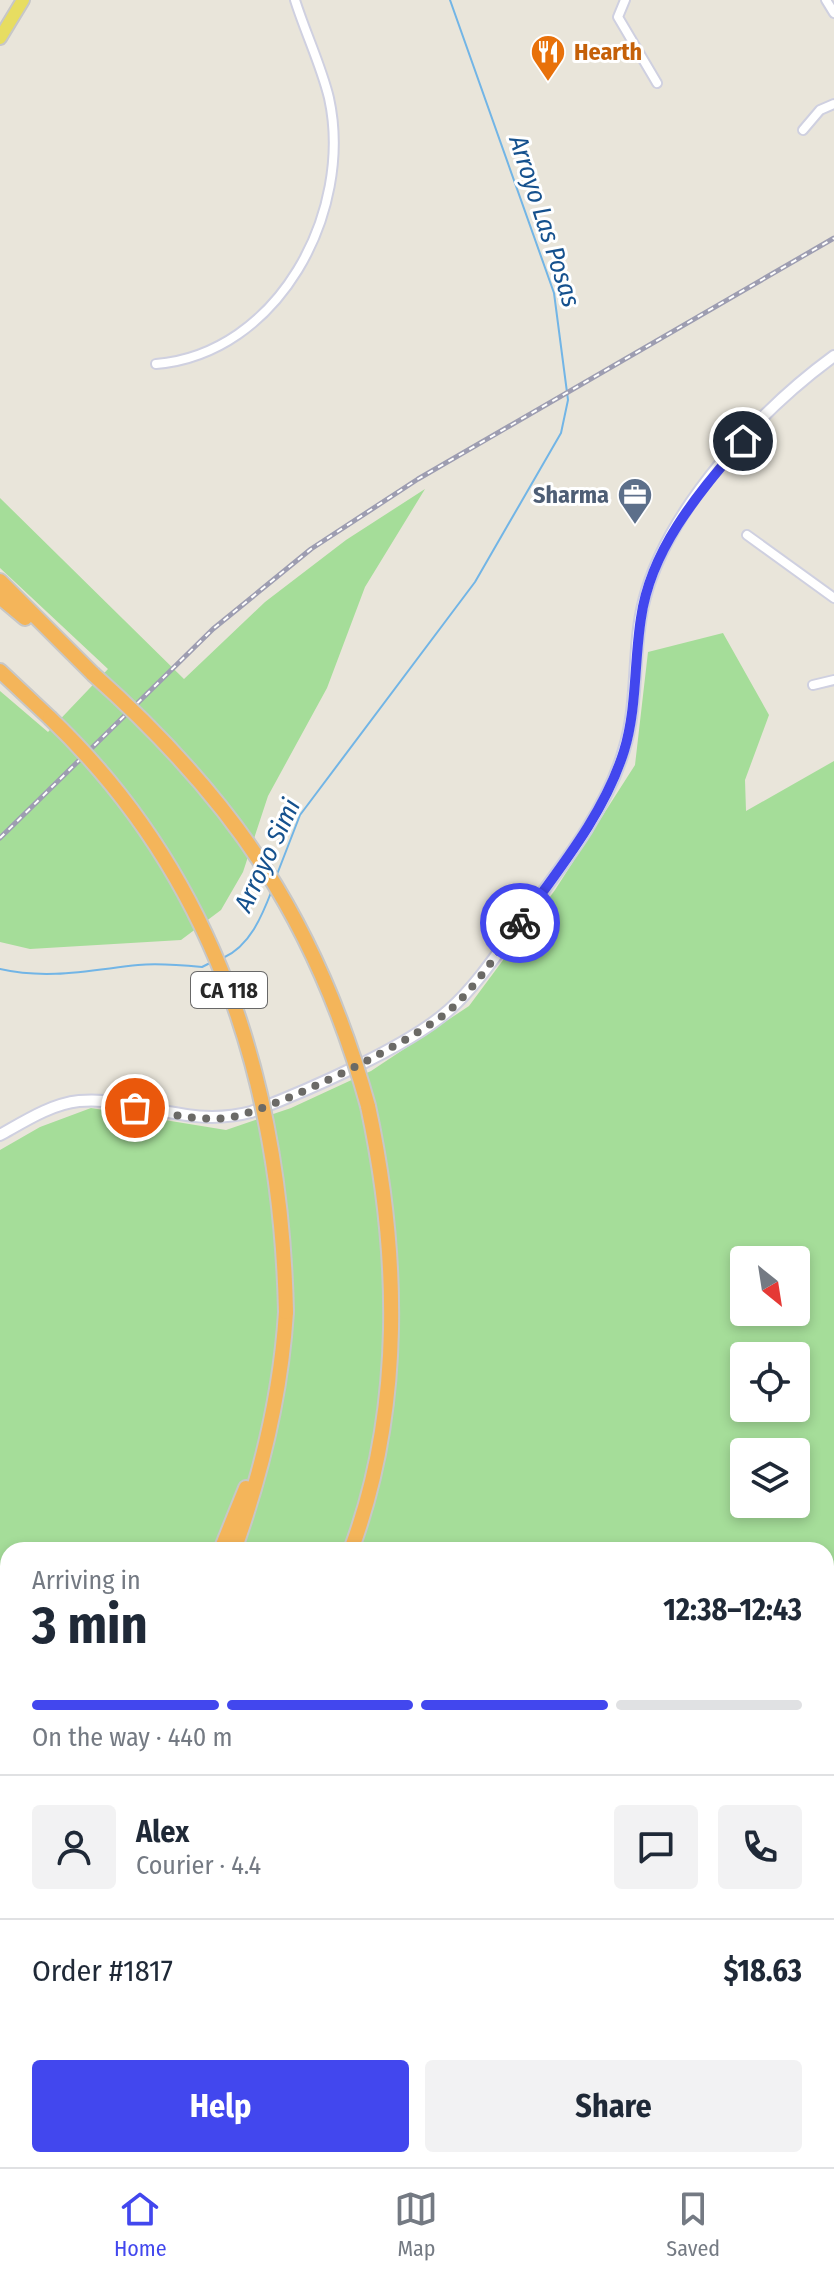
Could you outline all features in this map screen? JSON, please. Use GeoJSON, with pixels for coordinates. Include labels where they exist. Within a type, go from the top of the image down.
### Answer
{"type":"FeatureCollection","features":[{"type":"Feature","properties":{"kind":"highway"},"geometry":{"type":"LineString","coordinates":[[0,581],[93,674]]}},
{"type":"Feature","properties":{"kind":"highway"},"geometry":{"type":"LineString","coordinates":[[0,597],[152,726],[196,773],[270,872],[297,920],[332,996],[368,1106],[386,1206],[391,1343],[377,1451],[353,1542]]}},
{"type":"Feature","properties":{"kind":"highway","name":"CA 118"},"geometry":{"type":"LineString","coordinates":[[0,671],[50,718],[126,800],[167,862],[208,941],[234,1003],[262,1093],[273,1144],[282,1226],[286,1312],[283,1351],[251,1501],[237,1542]]}},
{"type":"Feature","properties":{"kind":"highway"},"geometry":{"type":"LineString","coordinates":[[225,1542],[258,1467]]}},
{"type":"Feature","properties":{"kind":"main road"},"geometry":{"type":"LineString","coordinates":[[0,38],[23,0]]}},
{"type":"Feature","properties":{"kind":"street"},"geometry":{"type":"LineString","coordinates":[[156,364],[196,358],[241,334],[293,276],[315,234],[330,179],[329,100],[295,0]]}},
{"type":"Feature","properties":{"kind":"street"},"geometry":{"type":"LineString","coordinates":[[625,0],[618,17],[657,83]]}},
{"type":"Feature","properties":{"kind":"street"},"geometry":{"type":"LineString","coordinates":[[826,0],[834,13]]}},
{"type":"Feature","properties":{"kind":"street"},"geometry":{"type":"LineString","coordinates":[[803,130],[820,110],[834,104]]}},
{"type":"Feature","properties":{"kind":"street"},"geometry":{"type":"LineString","coordinates":[[0,1135],[47,1110],[77,1101],[106,1102],[193,1118],[231,1117],[251,1112],[369,1058],[449,1011],[498,953],[572,850],[610,786],[627,738],[644,601],[673,531],[703,488],[767,413],[834,356]]}},
{"type":"Feature","properties":{"kind":"street"},"geometry":{"type":"LineString","coordinates":[[747,535],[834,598]]}},
{"type":"Feature","properties":{"kind":"street"},"geometry":{"type":"LineString","coordinates":[[813,685],[834,680]]}},
{"type":"Feature","properties":{"kind":"green space"},"geometry":{"type":"Polygon","coordinates":[[[425,489],[365,587],[327,688],[268,796],[243,872],[221,910],[181,940],[30,949],[0,942],[0,691],[48,732],[108,669],[0,568],[0,498],[184,679],[265,602],[346,540],[425,489]]]}},
{"type":"Feature","properties":{"kind":"green space"},"geometry":{"type":"Polygon","coordinates":[[[723,633],[769,715],[745,780],[746,811],[834,761],[834,1542],[0,1542],[0,1150],[40,1127],[91,1108],[226,1130],[291,1108],[371,1071],[469,1006],[555,890],[635,765],[648,652],[723,633]]]}},
{"type":"Feature","properties":{"kind":"waterway","name":"Arroyo Las Posas"},"geometry":{"type":"LineString","coordinates":[[276,877],[300,815],[475,582],[561,433],[568,400],[554,293],[450,0]]}},
{"type":"Feature","properties":{"kind":"waterway","name":"Arroyo Simi"},"geometry":{"type":"LineString","coordinates":[[223,958],[248,938],[272,890]]}},
{"type":"Feature","properties":{"kind":"waterway","name":"Arroyo Simi"},"geometry":{"type":"LineString","coordinates":[[0,969],[52,974],[146,964],[202,967],[210,963]]}},
{"type":"Feature","properties":{"kind":"railway"},"geometry":{"type":"LineString","coordinates":[[0,838],[213,629],[311,549],[418,479],[834,238]]}},
{"type":"Feature","properties":{"kind":"way so far"},"geometry":{"type":"LineString","coordinates":[[135,1108],[213,1119],[251,1112],[278,1102],[432,1024],[465,995],[520,923]]}},
{"type":"Feature","properties":{"kind":"place","name":"Hearth"},"geometry":{"type":"Point","coordinates":[548,83]}},
{"type":"Feature","properties":{"kind":"place","name":"Sharma"},"geometry":{"type":"Point","coordinates":[635,526]}},
{"type":"Feature","properties":{"kind":"route"},"geometry":{"type":"LineString","coordinates":[[520,923],[572,850],[618,768],[629,727],[641,615],[660,557],[673,531],[703,488],[743,441]]}}]}
